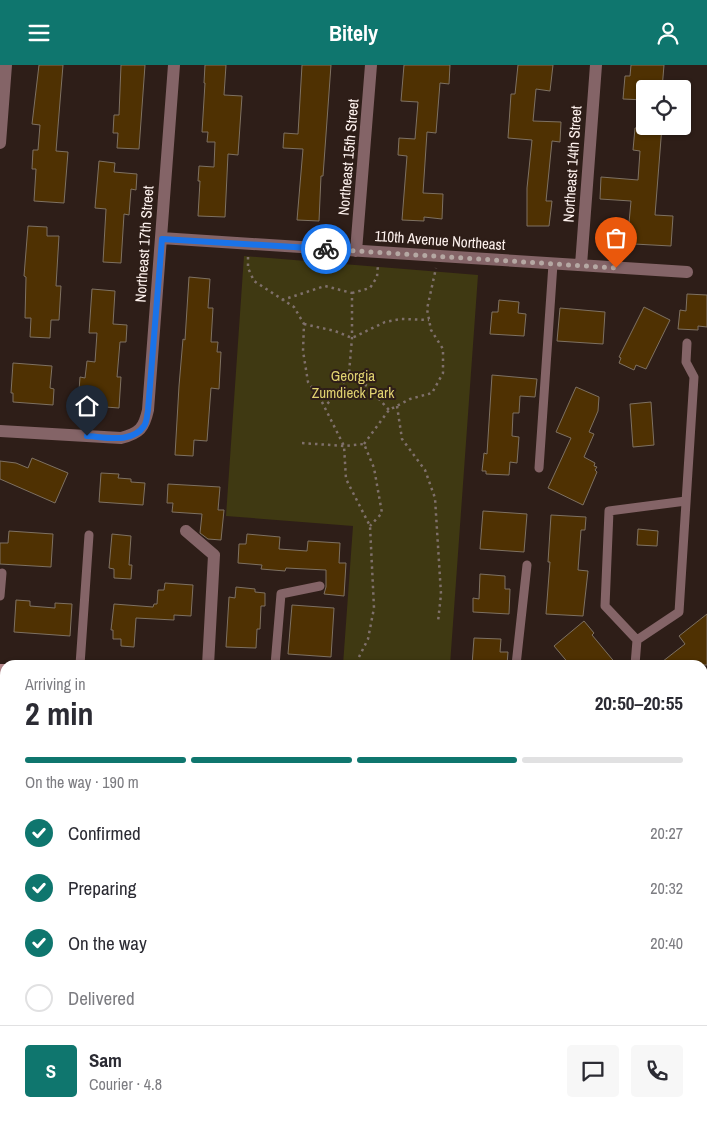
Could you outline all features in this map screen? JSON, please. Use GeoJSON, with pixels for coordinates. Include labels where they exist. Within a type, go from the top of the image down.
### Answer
{"type":"FeatureCollection","features":[{"type":"Feature","properties":{"kind":"street"},"geometry":{"type":"LineString","coordinates":[[0,143],[6,65]]}},
{"type":"Feature","properties":{"kind":"street","name":"Northeast 17th Street"},"geometry":{"type":"LineString","coordinates":[[0,431],[121,438],[132,435],[145,425],[148,410],[162,239],[174,65]]}},
{"type":"Feature","properties":{"kind":"street","name":"Northeast 15th Street"},"geometry":{"type":"LineString","coordinates":[[356,251],[371,65]]}},
{"type":"Feature","properties":{"kind":"street","name":"Northeast 14th Street"},"geometry":{"type":"LineString","coordinates":[[581,265],[596,65]]}},
{"type":"Feature","properties":{"kind":"street","name":"110th Avenue Northeast"},"geometry":{"type":"LineString","coordinates":[[162,239],[687,272]]}},
{"type":"Feature","properties":{"kind":"street"},"geometry":{"type":"LineString","coordinates":[[186,531],[214,555],[208,660]]}},
{"type":"Feature","properties":{"kind":"lane"},"geometry":{"type":"LineString","coordinates":[[539,468],[553,263]]}},
{"type":"Feature","properties":{"kind":"lane"},"geometry":{"type":"LineString","coordinates":[[637,640],[679,612],[694,377],[686,362],[687,343]]}},
{"type":"Feature","properties":{"kind":"lane"},"geometry":{"type":"LineString","coordinates":[[635,660],[637,640],[605,606],[609,511],[686,501]]}},
{"type":"Feature","properties":{"kind":"lane"},"geometry":{"type":"LineString","coordinates":[[80,660],[89,535]]}},
{"type":"Feature","properties":{"kind":"lane"},"geometry":{"type":"LineString","coordinates":[[517,660],[527,565]]}},
{"type":"Feature","properties":{"kind":"lane"},"geometry":{"type":"LineString","coordinates":[[0,596],[2,573]]}},
{"type":"Feature","properties":{"kind":"lane"},"geometry":{"type":"LineString","coordinates":[[275,660],[281,594],[320,585]]}},
{"type":"Feature","properties":{"kind":"path"},"geometry":{"type":"LineString","coordinates":[[249,244],[248,268],[254,281],[294,307],[304,324],[303,351],[308,382],[325,406],[344,446],[346,479],[370,525],[374,608],[368,639],[358,660]]}},
{"type":"Feature","properties":{"kind":"path"},"geometry":{"type":"LineString","coordinates":[[282,300],[325,286],[352,293],[370,288],[377,277],[380,252]]}},
{"type":"Feature","properties":{"kind":"path"},"geometry":{"type":"LineString","coordinates":[[302,443],[344,446],[364,444],[389,410],[410,399],[432,393],[443,373],[443,349],[431,330],[426,309],[437,256]]}},
{"type":"Feature","properties":{"kind":"path"},"geometry":{"type":"LineString","coordinates":[[325,406],[336,395],[349,373],[352,338],[352,293]]}},
{"type":"Feature","properties":{"kind":"path"},"geometry":{"type":"LineString","coordinates":[[304,324],[335,331],[352,338],[385,323],[401,319],[429,320]]}},
{"type":"Feature","properties":{"kind":"path"},"geometry":{"type":"LineString","coordinates":[[349,373],[367,386],[389,410]]}},
{"type":"Feature","properties":{"kind":"path"},"geometry":{"type":"LineString","coordinates":[[397,406],[402,439],[425,470],[435,499],[440,594],[438,622]]}},
{"type":"Feature","properties":{"kind":"path"},"geometry":{"type":"LineString","coordinates":[[364,444],[374,468],[382,513],[370,525]]}},
{"type":"Feature","properties":{"kind":"green space","name":"Georgia Zumdieck Park"},"geometry":{"type":"Polygon","coordinates":[[[244,256],[478,275],[450,660],[343,660],[353,526],[226,516],[244,256]]]}},
{"type":"Feature","properties":{"kind":"building"},"geometry":{"type":"Polygon","coordinates":[[[39,65],[63,65],[56,151],[68,152],[64,203],[34,201],[36,169],[32,169],[33,150],[38,150],[40,125],[32,124],[39,65]]]}},
{"type":"Feature","properties":{"kind":"building"},"geometry":{"type":"Polygon","coordinates":[[[121,65],[145,65],[139,149],[117,148],[118,133],[113,133],[114,115],[119,115],[121,65]]]}},
{"type":"Feature","properties":{"kind":"building"},"geometry":{"type":"Polygon","coordinates":[[[205,65],[226,65],[224,95],[242,96],[238,155],[228,154],[225,217],[198,216],[199,166],[214,167],[215,142],[207,142],[208,132],[202,132],[205,65]]]}},
{"type":"Feature","properties":{"kind":"building"},"geometry":{"type":"Polygon","coordinates":[[[302,65],[331,65],[319,221],[297,220],[303,149],[283,148],[284,133],[298,134],[302,65]]]}},
{"type":"Feature","properties":{"kind":"building"},"geometry":{"type":"Polygon","coordinates":[[[404,65],[450,65],[449,84],[440,83],[436,133],[427,132],[423,193],[443,194],[442,219],[424,217],[424,221],[402,220],[407,156],[398,155],[399,138],[415,139],[418,102],[401,101],[404,65]]]}},
{"type":"Feature","properties":{"kind":"building"},"geometry":{"type":"Polygon","coordinates":[[[518,65],[553,65],[550,91],[536,89],[533,121],[561,122],[560,142],[552,141],[546,201],[552,201],[549,226],[527,226],[527,188],[532,140],[508,138],[511,94],[515,94],[518,65]]]}},
{"type":"Feature","properties":{"kind":"building"},"geometry":{"type":"Polygon","coordinates":[[[631,65],[664,65],[663,80],[636,80],[636,100],[623,99],[625,76],[630,76],[631,65]]]}},
{"type":"Feature","properties":{"kind":"building"},"geometry":{"type":"Polygon","coordinates":[[[635,128],[636,135],[661,135],[655,215],[673,216],[671,246],[634,244],[635,242],[612,240],[613,222],[629,223],[631,201],[600,199],[601,177],[638,180],[640,151],[633,150],[635,128]]]}},
{"type":"Feature","properties":{"kind":"building"},"geometry":{"type":"Polygon","coordinates":[[[99,161],[115,163],[114,172],[137,174],[136,190],[131,189],[129,215],[124,214],[121,263],[103,262],[106,209],[95,208],[99,161]]]}},
{"type":"Feature","properties":{"kind":"building"},"geometry":{"type":"Polygon","coordinates":[[[28,226],[47,227],[47,236],[59,236],[56,286],[61,286],[59,320],[51,320],[50,338],[30,337],[31,318],[25,318],[26,277],[24,276],[28,226]]]}},
{"type":"Feature","properties":{"kind":"building"},"geometry":{"type":"Polygon","coordinates":[[[189,277],[210,279],[208,308],[213,308],[211,342],[218,342],[217,352],[221,352],[219,389],[211,388],[207,441],[194,440],[193,456],[175,455],[189,277]]]}},
{"type":"Feature","properties":{"kind":"building"},"geometry":{"type":"Polygon","coordinates":[[[92,289],[115,291],[113,324],[127,325],[126,342],[120,342],[117,377],[121,377],[119,408],[78,405],[80,377],[85,378],[87,361],[95,362],[97,333],[89,333],[92,289]]]}},
{"type":"Feature","properties":{"kind":"building"},"geometry":{"type":"Polygon","coordinates":[[[687,294],[707,295],[707,327],[698,326],[698,330],[678,329],[680,310],[686,311],[687,294]]]}},
{"type":"Feature","properties":{"kind":"building"},"geometry":{"type":"Polygon","coordinates":[[[499,300],[519,302],[518,313],[526,314],[524,336],[490,334],[492,312],[498,312],[499,300]]]}},
{"type":"Feature","properties":{"kind":"building"},"geometry":{"type":"Polygon","coordinates":[[[644,307],[670,320],[646,369],[636,365],[634,370],[619,363],[621,358],[619,357],[644,307]]]}},
{"type":"Feature","properties":{"kind":"building"},"geometry":{"type":"Polygon","coordinates":[[[560,308],[605,312],[603,344],[557,341],[560,308]]]}},
{"type":"Feature","properties":{"kind":"building"},"geometry":{"type":"Polygon","coordinates":[[[13,363],[52,366],[50,388],[54,389],[53,405],[13,402],[13,393],[11,393],[13,363]]]}},
{"type":"Feature","properties":{"kind":"building"},"geometry":{"type":"Polygon","coordinates":[[[492,375],[537,379],[535,397],[520,396],[519,413],[513,413],[512,436],[519,437],[517,463],[510,462],[509,475],[486,474],[486,471],[482,471],[484,453],[487,454],[492,375]]]}},
{"type":"Feature","properties":{"kind":"building"},"geometry":{"type":"Polygon","coordinates":[[[576,387],[599,397],[598,411],[589,432],[594,434],[584,457],[595,463],[594,466],[597,467],[595,470],[597,472],[583,505],[548,488],[571,438],[556,432],[576,387]]]}},
{"type":"Feature","properties":{"kind":"building"},"geometry":{"type":"Polygon","coordinates":[[[651,402],[654,445],[633,447],[630,404],[651,402]]]}},
{"type":"Feature","properties":{"kind":"building"},"geometry":{"type":"Polygon","coordinates":[[[32,458],[68,473],[55,503],[0,479],[0,461],[16,463],[28,468],[32,458]]]}},
{"type":"Feature","properties":{"kind":"building"},"geometry":{"type":"Polygon","coordinates":[[[101,473],[119,474],[118,478],[131,479],[131,482],[145,483],[143,505],[99,502],[101,473]]]}},
{"type":"Feature","properties":{"kind":"building"},"geometry":{"type":"Polygon","coordinates":[[[168,484],[220,487],[218,510],[224,510],[221,540],[208,539],[200,533],[202,514],[172,512],[173,503],[167,503],[168,484]]]}},
{"type":"Feature","properties":{"kind":"building"},"geometry":{"type":"Polygon","coordinates":[[[483,511],[527,514],[524,552],[480,549],[483,511]]]}},
{"type":"Feature","properties":{"kind":"building"},"geometry":{"type":"Polygon","coordinates":[[[551,515],[586,517],[585,530],[581,530],[578,570],[588,571],[583,616],[546,614],[551,515]]]}},
{"type":"Feature","properties":{"kind":"building"},"geometry":{"type":"Polygon","coordinates":[[[638,529],[658,531],[657,546],[637,545],[638,529]]]}},
{"type":"Feature","properties":{"kind":"building"},"geometry":{"type":"Polygon","coordinates":[[[9,531],[53,534],[51,567],[0,564],[0,543],[8,543],[9,531]]]}},
{"type":"Feature","properties":{"kind":"building"},"geometry":{"type":"Polygon","coordinates":[[[112,534],[131,536],[129,565],[132,565],[131,579],[114,578],[114,569],[109,568],[112,534]]]}},
{"type":"Feature","properties":{"kind":"building"},"geometry":{"type":"Polygon","coordinates":[[[247,534],[280,537],[279,549],[307,551],[308,541],[340,543],[339,563],[346,563],[344,596],[324,594],[326,570],[286,568],[285,571],[261,569],[262,565],[238,563],[239,544],[246,544],[247,534]]]}},
{"type":"Feature","properties":{"kind":"building"},"geometry":{"type":"Polygon","coordinates":[[[480,574],[505,576],[505,589],[510,589],[509,614],[473,612],[473,598],[479,599],[480,574]]]}},
{"type":"Feature","properties":{"kind":"building"},"geometry":{"type":"Polygon","coordinates":[[[165,583],[193,585],[191,616],[174,615],[174,620],[136,618],[134,647],[121,646],[121,639],[113,639],[113,630],[111,630],[114,604],[153,607],[154,604],[157,604],[158,590],[164,590],[165,583]]]}},
{"type":"Feature","properties":{"kind":"building"},"geometry":{"type":"Polygon","coordinates":[[[236,587],[255,589],[255,592],[265,593],[265,606],[261,606],[260,629],[257,629],[256,648],[226,647],[229,597],[235,598],[236,587]]]}},
{"type":"Feature","properties":{"kind":"building"},"geometry":{"type":"Polygon","coordinates":[[[16,600],[30,601],[30,606],[55,608],[55,603],[72,604],[70,636],[14,632],[16,600]]]}},
{"type":"Feature","properties":{"kind":"building"},"geometry":{"type":"Polygon","coordinates":[[[292,605],[334,608],[331,657],[288,654],[292,605]]]}},
{"type":"Feature","properties":{"kind":"building"},"geometry":{"type":"Polygon","coordinates":[[[707,614],[707,660],[664,660],[685,644],[679,636],[707,614]]]}},
{"type":"Feature","properties":{"kind":"building"},"geometry":{"type":"Polygon","coordinates":[[[584,621],[594,633],[592,635],[613,660],[566,660],[554,646],[584,621]]]}},
{"type":"Feature","properties":{"kind":"building"},"geometry":{"type":"Polygon","coordinates":[[[474,638],[501,639],[500,652],[508,652],[507,660],[472,660],[474,638]]]}},
{"type":"Feature","properties":{"kind":"way so far"},"geometry":{"type":"LineString","coordinates":[[326,249],[616,268]]}},
{"type":"Feature","properties":{"kind":"route"},"geometry":{"type":"LineString","coordinates":[[87,436],[121,438],[132,435],[145,425],[148,410],[162,239],[326,249]]}}]}
